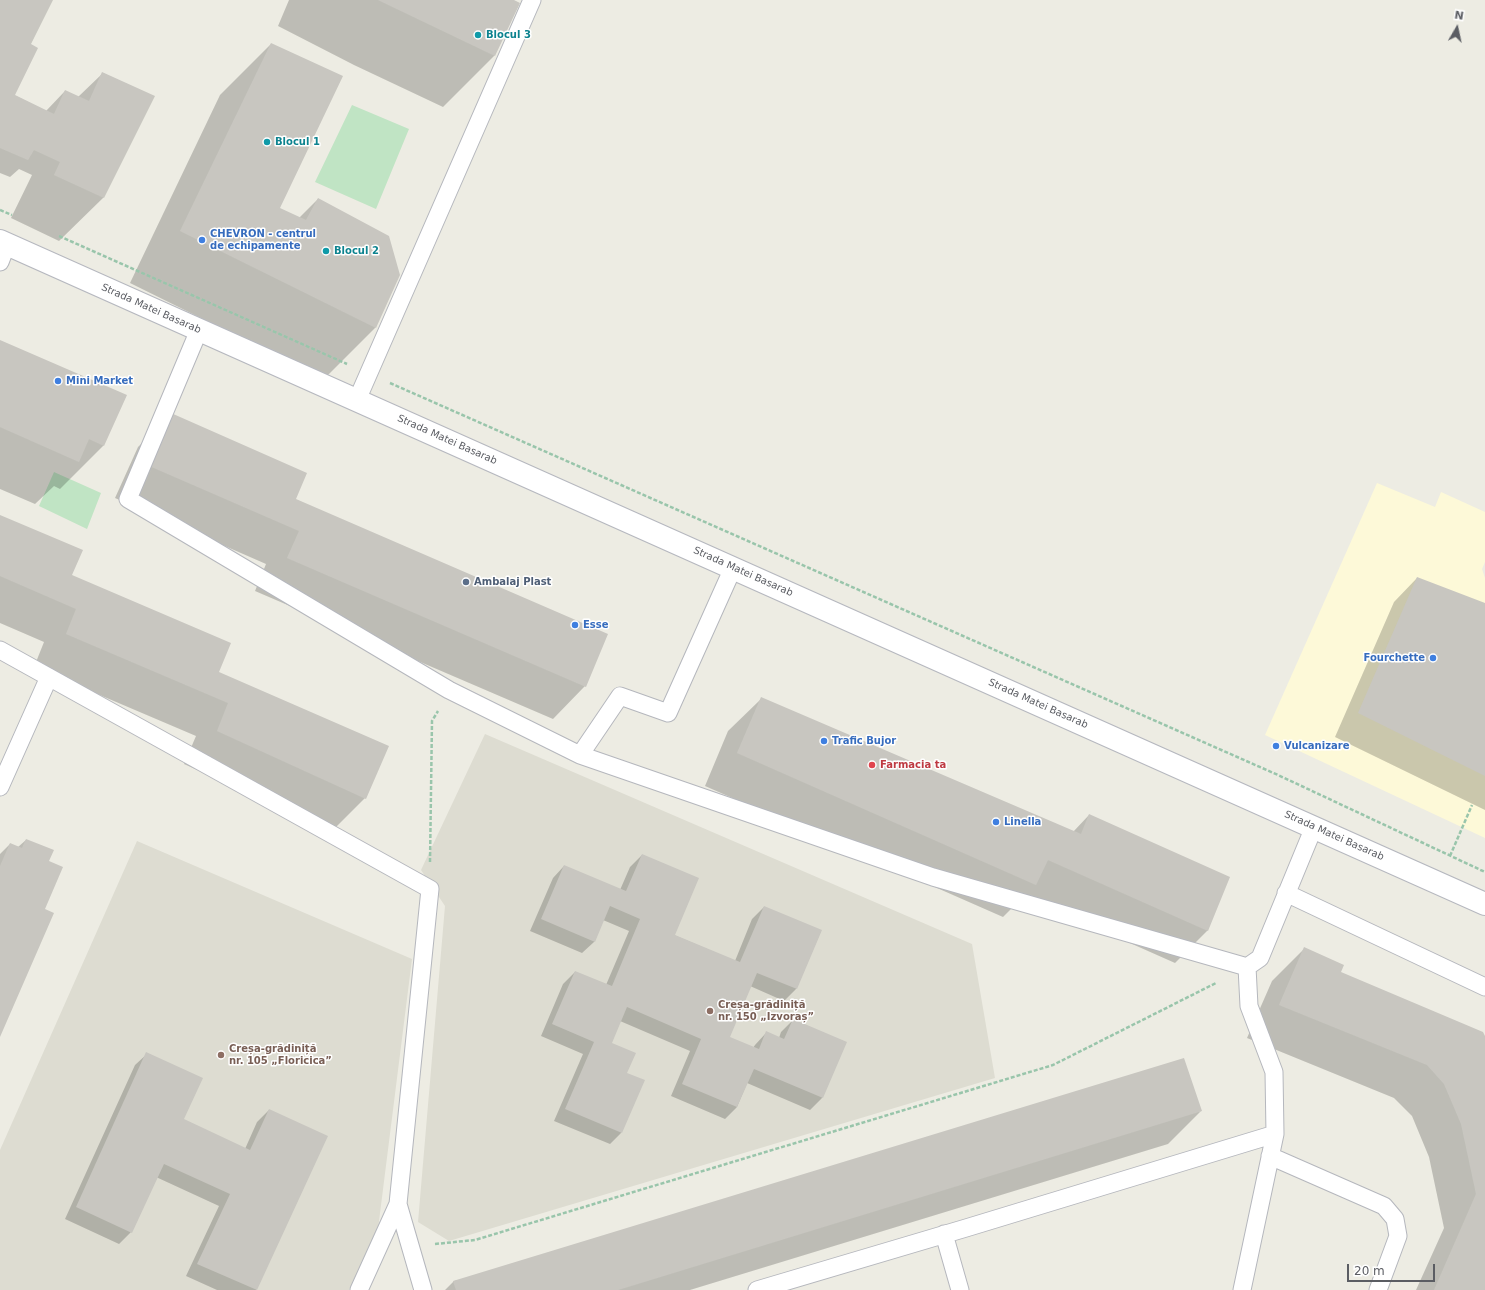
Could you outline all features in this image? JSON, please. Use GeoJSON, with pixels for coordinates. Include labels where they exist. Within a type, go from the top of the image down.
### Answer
{"type":"FeatureCollection","features":[{"type":"Feature","properties":{"kind":"street","name":"Strada Matei Basarab"},"geometry":{"type":"LineString","coordinates":[[2,249],[199,330],[1485,904]]}},
{"type":"Feature","properties":{"kind":"lane"},"geometry":{"type":"LineString","coordinates":[[357,400],[370,374],[532,0]]}},
{"type":"Feature","properties":{"kind":"lane"},"geometry":{"type":"LineString","coordinates":[[199,330],[128,499],[449,690],[580,755],[933,877],[1247,967]]}},
{"type":"Feature","properties":{"kind":"lane"},"geometry":{"type":"LineString","coordinates":[[580,755],[620,696],[668,713],[733,568]]}},
{"type":"Feature","properties":{"kind":"lane"},"geometry":{"type":"LineString","coordinates":[[0,650],[430,889],[398,1204],[359,1290]]}},
{"type":"Feature","properties":{"kind":"lane"},"geometry":{"type":"LineString","coordinates":[[0,787],[49,677]]}},
{"type":"Feature","properties":{"kind":"lane"},"geometry":{"type":"LineString","coordinates":[[1247,967],[1260,958],[1314,827]]}},
{"type":"Feature","properties":{"kind":"lane"},"geometry":{"type":"LineString","coordinates":[[1286,893],[1485,987]]}},
{"type":"Feature","properties":{"kind":"lane"},"geometry":{"type":"LineString","coordinates":[[1242,1290],[1275,1134],[1274,1072],[1249,1006],[1247,967]]}},
{"type":"Feature","properties":{"kind":"lane"},"geometry":{"type":"LineString","coordinates":[[756,1290],[1275,1134]]}},
{"type":"Feature","properties":{"kind":"lane"},"geometry":{"type":"LineString","coordinates":[[1270,1156],[1384,1206],[1395,1219],[1398,1236],[1378,1290]]}},
{"type":"Feature","properties":{"kind":"lane"},"geometry":{"type":"LineString","coordinates":[[398,1204],[423,1290]]}},
{"type":"Feature","properties":{"kind":"lane"},"geometry":{"type":"LineString","coordinates":[[944,1234],[960,1290]]}},
{"type":"Feature","properties":{"kind":"path"},"geometry":{"type":"LineString","coordinates":[[0,210],[14,216]]}},
{"type":"Feature","properties":{"kind":"path"},"geometry":{"type":"LineString","coordinates":[[56,235],[1278,775],[1485,872]]}},
{"type":"Feature","properties":{"kind":"path"},"geometry":{"type":"LineString","coordinates":[[430,889],[432,721],[449,690]]}},
{"type":"Feature","properties":{"kind":"path"},"geometry":{"type":"LineString","coordinates":[[1450,856],[1472,805]]}},
{"type":"Feature","properties":{"kind":"path"},"geometry":{"type":"LineString","coordinates":[[411,1247],[475,1240],[1052,1065],[1247,967]]}},
{"type":"Feature","properties":{"kind":"shaded area"},"geometry":{"type":"Polygon","coordinates":[[[1377,483],[1435,507],[1441,492],[1485,512],[1485,562],[1482,569],[1485,578],[1485,838],[1265,735],[1377,483]]]}},
{"type":"Feature","properties":{"kind":"shaded area","name":"Creșa-grădiniță nr. 150 „Izvoraș”"},"geometry":{"type":"Polygon","coordinates":[[[485,734],[972,944],[995,1078],[449,1241],[418,1222],[445,906],[421,870],[485,734]]]}},
{"type":"Feature","properties":{"kind":"shaded area","name":"Creșa-grădiniță nr. 105 „Floricica”"},"geometry":{"type":"Polygon","coordinates":[[[137,841],[412,959],[378,1229],[349,1290],[0,1290],[0,1150],[137,841]]]}},
{"type":"Feature","properties":{"kind":"green space"},"geometry":{"type":"Polygon","coordinates":[[[352,105],[409,129],[376,209],[315,182],[352,105]]]}},
{"type":"Feature","properties":{"kind":"green space"},"geometry":{"type":"Polygon","coordinates":[[[54,472],[101,493],[87,529],[39,506],[54,472]]]}},
{"type":"Feature","properties":{"kind":"building"},"geometry":{"type":"Polygon","coordinates":[[[0,0],[53,0],[31,44],[38,48],[15,95],[54,114],[65,90],[89,101],[102,72],[155,96],[104,198],[54,175],[60,162],[34,150],[28,160],[0,148],[0,0]]]}},
{"type":"Feature","properties":{"kind":"building","name":"Blocul 3"},"geometry":{"type":"Polygon","coordinates":[[[378,0],[514,0],[520,3],[495,56],[378,0]]]}},
{"type":"Feature","properties":{"kind":"building"},"geometry":{"type":"Polygon","coordinates":[[[271,43],[343,76],[280,208],[306,220],[318,198],[389,236],[400,275],[376,328],[180,231],[271,43]]]}},
{"type":"Feature","properties":{"kind":"building"},"geometry":{"type":"Polygon","coordinates":[[[0,340],[127,395],[104,446],[89,439],[79,462],[0,427],[0,340]]]}},
{"type":"Feature","properties":{"kind":"building"},"geometry":{"type":"Polygon","coordinates":[[[171,413],[307,473],[296,499],[608,634],[586,687],[287,558],[299,531],[147,465],[171,413]]]}},
{"type":"Feature","properties":{"kind":"building"},"geometry":{"type":"Polygon","coordinates":[[[0,515],[83,550],[72,575],[231,643],[219,672],[389,746],[366,799],[217,731],[228,703],[66,634],[76,609],[0,576],[0,515]]]}},
{"type":"Feature","properties":{"kind":"building","name":"Fourchette"},"geometry":{"type":"Polygon","coordinates":[[[1417,577],[1485,603],[1485,776],[1358,713],[1417,577]]]}},
{"type":"Feature","properties":{"kind":"building"},"geometry":{"type":"Polygon","coordinates":[[[761,697],[1081,834],[1089,814],[1230,877],[1208,931],[1048,860],[1036,885],[737,753],[761,697]]]}},
{"type":"Feature","properties":{"kind":"building"},"geometry":{"type":"Polygon","coordinates":[[[26,839],[54,850],[49,861],[63,867],[45,909],[54,913],[0,1037],[0,866],[10,843],[22,848],[26,839]]]}},
{"type":"Feature","properties":{"kind":"building"},"geometry":{"type":"Polygon","coordinates":[[[642,854],[699,878],[675,935],[740,962],[764,906],[822,930],[797,989],[757,973],[730,1037],[759,1049],[766,1031],[784,1039],[793,1019],[847,1042],[823,1098],[754,1069],[737,1107],[682,1084],[701,1039],[627,1007],[612,1043],[636,1053],[627,1073],[645,1080],[622,1133],[565,1109],[594,1042],[552,1024],[575,971],[612,986],[640,919],[610,906],[595,942],[541,919],[564,865],[626,891],[642,854]]]}},
{"type":"Feature","properties":{"kind":"building"},"geometry":{"type":"Polygon","coordinates":[[[1304,947],[1344,965],[1341,972],[1483,1032],[1485,1036],[1485,1290],[1434,1290],[1476,1194],[1461,1124],[1444,1084],[1427,1065],[1279,1005],[1304,947]]]}},
{"type":"Feature","properties":{"kind":"building"},"geometry":{"type":"Polygon","coordinates":[[[146,1052],[203,1078],[184,1119],[250,1150],[269,1109],[328,1136],[257,1290],[197,1264],[230,1194],[164,1164],[132,1233],[76,1207],[146,1052]]]}},
{"type":"Feature","properties":{"kind":"building"},"geometry":{"type":"Polygon","coordinates":[[[1184,1058],[1202,1111],[618,1290],[456,1290],[453,1281],[1184,1058]]]}},
{"type":"Feature","properties":{"kind":"place","name":"Blocul 3"},"geometry":{"type":"Point","coordinates":[478,35]}},
{"type":"Feature","properties":{"kind":"place","name":"Blocul 1"},"geometry":{"type":"Point","coordinates":[267,142]}},
{"type":"Feature","properties":{"kind":"place","name":"CHEVRON - centrul de echipamente"},"geometry":{"type":"Point","coordinates":[202,240]}},
{"type":"Feature","properties":{"kind":"place","name":"Blocul 2"},"geometry":{"type":"Point","coordinates":[326,251]}},
{"type":"Feature","properties":{"kind":"place","name":"Mini Market"},"geometry":{"type":"Point","coordinates":[58,381]}},
{"type":"Feature","properties":{"kind":"place","name":"Ambalaj Plast"},"geometry":{"type":"Point","coordinates":[466,582]}},
{"type":"Feature","properties":{"kind":"place","name":"Esse"},"geometry":{"type":"Point","coordinates":[575,625]}},
{"type":"Feature","properties":{"kind":"place","name":"Fourchette"},"geometry":{"type":"Point","coordinates":[1433,658]}},
{"type":"Feature","properties":{"kind":"place","name":"Trafic Bujor"},"geometry":{"type":"Point","coordinates":[824,741]}},
{"type":"Feature","properties":{"kind":"place","name":"Vulcanizare"},"geometry":{"type":"Point","coordinates":[1276,746]}},
{"type":"Feature","properties":{"kind":"place","name":"Farmacia ta"},"geometry":{"type":"Point","coordinates":[872,765]}},
{"type":"Feature","properties":{"kind":"place","name":"Linella"},"geometry":{"type":"Point","coordinates":[996,822]}},
{"type":"Feature","properties":{"kind":"place","name":"Creșa-grădiniță nr. 150 „Izvoraș”"},"geometry":{"type":"Point","coordinates":[710,1011]}},
{"type":"Feature","properties":{"kind":"place","name":"Creșa-grădiniță nr. 105 „Floricica”"},"geometry":{"type":"Point","coordinates":[221,1055]}}]}
